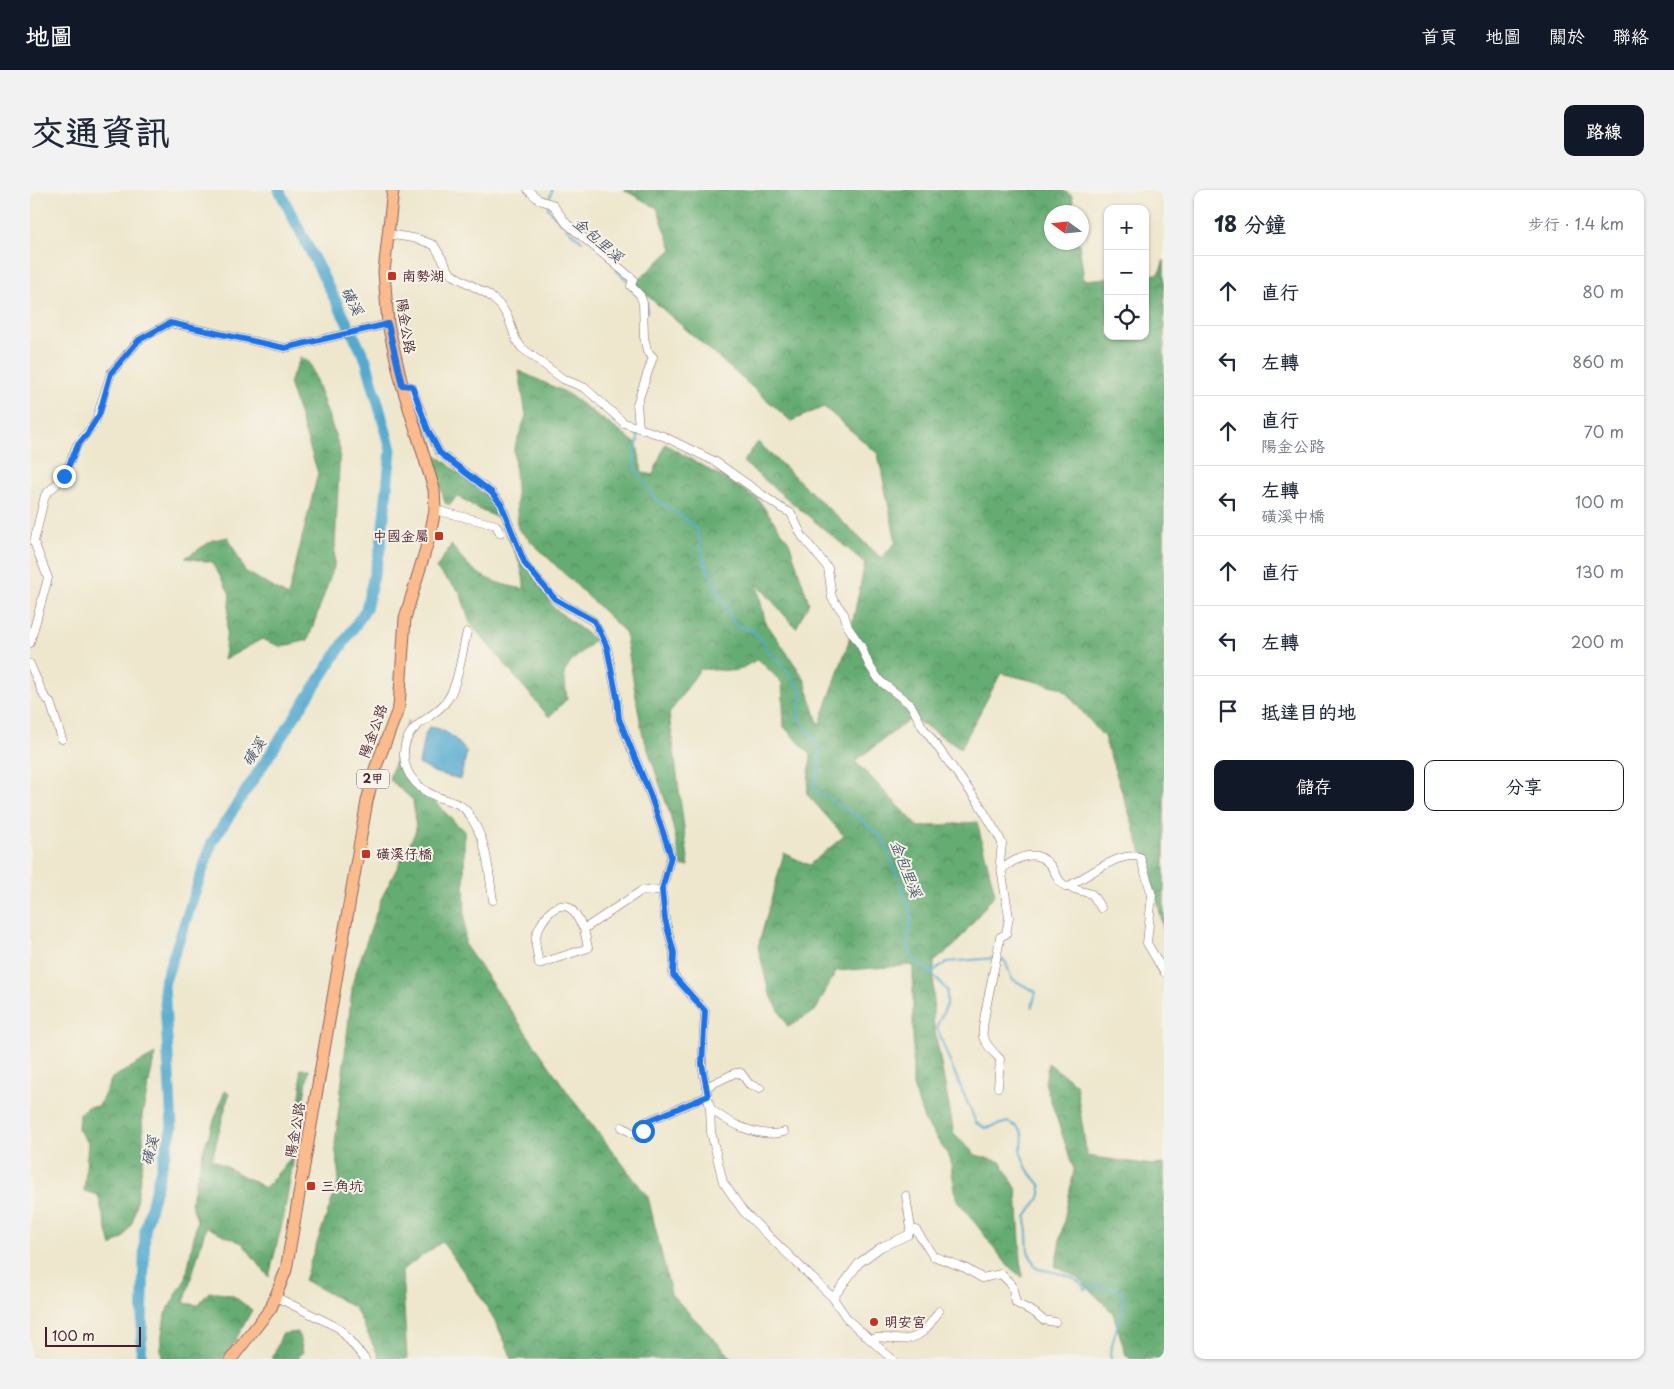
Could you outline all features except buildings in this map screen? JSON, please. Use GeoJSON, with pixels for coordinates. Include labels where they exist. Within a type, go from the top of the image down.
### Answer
{"type":"FeatureCollection","features":[{"type":"Feature","properties":{"kind":"main road","name":"陽金公路"},"geometry":{"type":"LineString","coordinates":[[231,1359],[271,1308],[286,1270],[367,801],[375,769],[399,706],[405,618],[430,535],[435,510],[434,489],[402,385],[388,324],[384,272],[393,190]]}},
{"type":"Feature","properties":{"kind":"street"},"geometry":{"type":"LineString","coordinates":[[528,190],[548,204],[567,224],[633,279],[631,286],[640,295],[643,302],[644,337],[653,357],[637,404],[636,427]]}},
{"type":"Feature","properties":{"kind":"street"},"geometry":{"type":"LineString","coordinates":[[388,234],[418,239],[434,245],[451,274],[489,295],[501,306],[508,318],[516,340],[522,348],[563,379],[585,388],[602,406],[624,423],[663,436],[716,462],[791,513],[802,536],[828,568],[832,598],[844,614],[848,627],[861,646],[868,665],[880,681],[901,695],[911,705],[922,726],[978,802],[998,835],[1003,851],[1000,862],[1007,898],[1008,927],[1006,934],[1000,937],[997,964],[983,1036],[1000,1059],[998,1087]]}},
{"type":"Feature","properties":{"kind":"street"},"geometry":{"type":"LineString","coordinates":[[30,644],[48,578],[34,542],[42,503],[48,491],[64,476],[78,445],[95,423],[111,373],[139,340],[170,323],[285,348],[388,324]]}},
{"type":"Feature","properties":{"kind":"street"},"geometry":{"type":"LineString","coordinates":[[402,385],[412,386],[428,430],[440,453],[496,497],[525,564],[555,599],[594,621],[607,647],[619,719],[650,794],[671,856],[662,890],[665,919],[674,953],[673,975],[705,1011],[702,1064],[710,1108],[711,1132],[723,1182],[743,1211],[833,1298],[848,1320],[872,1339],[892,1359]]}},
{"type":"Feature","properties":{"kind":"street"},"geometry":{"type":"LineString","coordinates":[[435,510],[496,525],[500,533]]}},
{"type":"Feature","properties":{"kind":"street"},"geometry":{"type":"LineString","coordinates":[[467,632],[452,690],[444,705],[410,733],[404,758],[406,771],[413,780],[432,795],[458,803],[467,811],[478,828],[485,841],[494,900]]}},
{"type":"Feature","properties":{"kind":"street"},"geometry":{"type":"LineString","coordinates":[[30,664],[44,696],[50,702],[62,739]]}},
{"type":"Feature","properties":{"kind":"street"},"geometry":{"type":"LineString","coordinates":[[1002,869],[1017,858],[1037,856],[1050,865],[1062,885],[1092,894],[1101,908]]}},
{"type":"Feature","properties":{"kind":"street"},"geometry":{"type":"LineString","coordinates":[[1067,887],[1115,860],[1129,856],[1140,857],[1152,895],[1147,943],[1164,972]]}},
{"type":"Feature","properties":{"kind":"street"},"geometry":{"type":"LineString","coordinates":[[584,929],[641,891],[662,890]]}},
{"type":"Feature","properties":{"kind":"street"},"geometry":{"type":"LineString","coordinates":[[564,906],[571,909],[584,929],[588,948],[539,964],[536,937],[547,915],[557,907],[564,906]]}},
{"type":"Feature","properties":{"kind":"street"},"geometry":{"type":"LineString","coordinates":[[706,1087],[734,1073],[741,1073],[749,1084],[760,1088]]}},
{"type":"Feature","properties":{"kind":"street"},"geometry":{"type":"LineString","coordinates":[[622,1127],[639,1137],[642,1135],[643,1123],[708,1096]]}},
{"type":"Feature","properties":{"kind":"street"},"geometry":{"type":"LineString","coordinates":[[710,1108],[721,1117],[737,1123],[748,1131],[776,1134],[784,1132]]}},
{"type":"Feature","properties":{"kind":"street"},"geometry":{"type":"LineString","coordinates":[[833,1298],[859,1263],[881,1247],[908,1235],[911,1229],[906,1196]]}},
{"type":"Feature","properties":{"kind":"street"},"geometry":{"type":"LineString","coordinates":[[911,1229],[916,1230],[933,1256],[965,1268],[982,1278],[1001,1274],[1012,1285],[1016,1303],[1035,1313],[1043,1320],[1055,1322]]}},
{"type":"Feature","properties":{"kind":"street"},"geometry":{"type":"LineString","coordinates":[[276,1297],[339,1328],[365,1359]]}},
{"type":"Feature","properties":{"kind":"street"},"geometry":{"type":"LineString","coordinates":[[872,1339],[882,1336],[904,1339],[923,1334],[939,1311]]}},
{"type":"Feature","properties":{"kind":"green space"},"geometry":{"type":"Polygon","coordinates":[[[624,190],[1063,190],[1072,196],[1074,205],[1044,205],[1044,250],[1080,250],[1084,280],[1104,278],[1104,340],[1149,340],[1149,275],[1159,274],[1164,260],[1164,931],[1156,895],[1104,737],[1062,688],[1001,673],[961,748],[912,718],[855,761],[919,827],[977,822],[995,894],[955,945],[934,962],[933,1020],[954,1134],[976,1155],[1001,1162],[1017,1190],[1022,1277],[1008,1266],[956,1198],[950,1158],[924,1120],[913,1086],[913,965],[836,971],[816,1010],[788,1027],[769,992],[758,947],[784,853],[809,865],[844,836],[807,794],[811,755],[784,727],[782,683],[758,659],[737,671],[700,669],[669,714],[689,866],[682,866],[670,814],[642,732],[625,632],[518,529],[514,449],[526,416],[519,371],[565,392],[637,444],[642,472],[653,475],[665,444],[757,498],[789,542],[809,603],[796,628],[757,584],[765,621],[804,678],[819,726],[848,644],[865,563],[743,462],[758,442],[881,558],[896,542],[878,454],[824,407],[791,421],[634,284],[672,249],[657,208],[624,190]]]}},
{"type":"Feature","properties":{"kind":"green space"},"geometry":{"type":"Polygon","coordinates":[[[301,357],[310,363],[340,449],[334,567],[308,640],[282,647],[262,639],[224,660],[230,594],[212,562],[185,558],[213,540],[228,537],[245,571],[288,596],[318,473],[289,383],[301,357]]]}},
{"type":"Feature","properties":{"kind":"green space"},"geometry":{"type":"Polygon","coordinates":[[[437,455],[482,493],[495,499],[533,576],[554,608],[595,640],[571,662],[564,673],[567,699],[549,717],[470,623],[460,592],[436,569],[451,545],[467,564],[482,576],[524,589],[522,571],[502,519],[482,511],[457,496],[450,505],[445,503],[433,458],[437,455]]]}},
{"type":"Feature","properties":{"kind":"green space"},"geometry":{"type":"Polygon","coordinates":[[[408,721],[401,768],[464,831],[465,945],[573,1100],[648,1197],[671,1294],[733,1359],[512,1359],[490,1313],[442,1242],[402,1270],[407,1359],[380,1359],[355,1308],[304,1280],[339,1180],[335,1144],[353,981],[381,899],[416,831],[413,800],[389,779],[408,721]]]}},
{"type":"Feature","properties":{"kind":"green space"},"geometry":{"type":"Polygon","coordinates":[[[155,1054],[142,1116],[144,1156],[133,1221],[123,1238],[111,1246],[98,1195],[84,1191],[88,1143],[78,1129],[79,1114],[87,1107],[99,1106],[112,1078],[155,1054]]]}},
{"type":"Feature","properties":{"kind":"green space"},"geometry":{"type":"Polygon","coordinates":[[[1048,1063],[1076,1084],[1087,1156],[1152,1165],[1164,1164],[1164,1359],[1130,1359],[1126,1355],[1113,1313],[1077,1277],[1055,1266],[1074,1170],[1045,1083],[1048,1063]]]}},
{"type":"Feature","properties":{"kind":"green space"},"geometry":{"type":"Polygon","coordinates":[[[300,1069],[309,1069],[284,1215],[269,1277],[242,1243],[206,1227],[184,1303],[198,1305],[209,1292],[232,1295],[252,1310],[225,1359],[163,1359],[160,1348],[165,1314],[186,1278],[197,1220],[191,1203],[203,1151],[225,1090],[229,1094],[212,1159],[265,1188],[290,1159],[301,1089],[300,1069]]]}},
{"type":"Feature","properties":{"kind":"green space"},"geometry":{"type":"Polygon","coordinates":[[[298,1332],[303,1352],[298,1359],[272,1359],[282,1334],[298,1332]]]}},
{"type":"Feature","properties":{"kind":"water"},"geometry":{"type":"Polygon","coordinates":[[[429,727],[446,732],[467,752],[460,779],[436,773],[419,764],[424,737],[429,727]]]}},
{"type":"Feature","properties":{"kind":"waterway","name":"磺溪"},"geometry":{"type":"LineString","coordinates":[[141,1359],[145,1230],[172,1127],[164,984],[212,842],[366,609],[381,545],[391,450],[366,360],[279,190]]}},
{"type":"Feature","properties":{"kind":"waterway","name":"金包里溪"},"geometry":{"type":"LineString","coordinates":[[549,200],[552,190]]}},
{"type":"Feature","properties":{"kind":"waterway","name":"金包里溪"},"geometry":{"type":"LineString","coordinates":[[548,205],[548,208],[561,223]]}},
{"type":"Feature","properties":{"kind":"waterway","name":"金包里溪"},"geometry":{"type":"LineString","coordinates":[[566,228],[582,241]]}},
{"type":"Feature","properties":{"kind":"waterway","name":"金包里溪"},"geometry":{"type":"LineString","coordinates":[[616,270],[627,280]]}},
{"type":"Feature","properties":{"kind":"waterway","name":"金包里溪"},"geometry":{"type":"LineString","coordinates":[[645,298],[647,312]]}},
{"type":"Feature","properties":{"kind":"waterway","name":"金包里溪"},"geometry":{"type":"LineString","coordinates":[[643,373],[649,356]]}},
{"type":"Feature","properties":{"kind":"waterway","name":"金包里溪"},"geometry":{"type":"LineString","coordinates":[[637,429],[638,440],[634,455],[635,468],[657,501],[679,514],[696,528],[704,561],[734,624],[753,631],[762,640],[768,652],[782,664],[803,693],[798,716],[814,738],[820,757],[815,790],[858,817],[884,840],[911,913],[908,947],[914,960],[931,973],[947,990],[947,1004],[937,1026],[950,1063],[976,1123],[986,1128],[1008,1122],[1017,1127],[1023,1137],[1020,1151],[1027,1169],[1041,1186],[1041,1195],[1026,1217],[1028,1251],[1036,1268],[1064,1274],[1076,1280],[1085,1289],[1098,1286],[1118,1289],[1123,1293],[1123,1305],[1110,1352],[1111,1359]]}},
{"type":"Feature","properties":{"kind":"waterway"},"geometry":{"type":"LineString","coordinates":[[931,973],[947,962],[995,958]]}},
{"type":"Feature","properties":{"kind":"waterway"},"geometry":{"type":"LineString","coordinates":[[999,959],[1005,961],[1012,979],[1036,992],[1032,1007]]}},
{"type":"Feature","properties":{"kind":"place","name":"南勢湖"},"geometry":{"type":"Point","coordinates":[392,276]}},
{"type":"Feature","properties":{"kind":"place","name":"中國金屬"},"geometry":{"type":"Point","coordinates":[439,536]}},
{"type":"Feature","properties":{"kind":"place","name":"磺溪仔橋"},"geometry":{"type":"Point","coordinates":[366,854]}},
{"type":"Feature","properties":{"kind":"place","name":"三角坑"},"geometry":{"type":"Point","coordinates":[311,1186]}},
{"type":"Feature","properties":{"kind":"place","name":"明安宮"},"geometry":{"type":"Point","coordinates":[874,1322]}},
{"type":"Feature","properties":{"kind":"route"},"geometry":{"type":"LineString","coordinates":[[64,476],[78,445],[99,415],[111,373],[146,334],[170,323],[285,348],[388,324],[402,385],[412,386],[428,430],[440,453],[454,466],[496,497],[501,504],[520,558],[555,599],[567,608],[594,621],[607,647],[619,719],[650,794],[671,856],[662,890],[665,919],[674,953],[673,975],[701,1004],[705,1011],[706,1020],[702,1064],[708,1096],[643,1123],[643,1131]]}}]}
